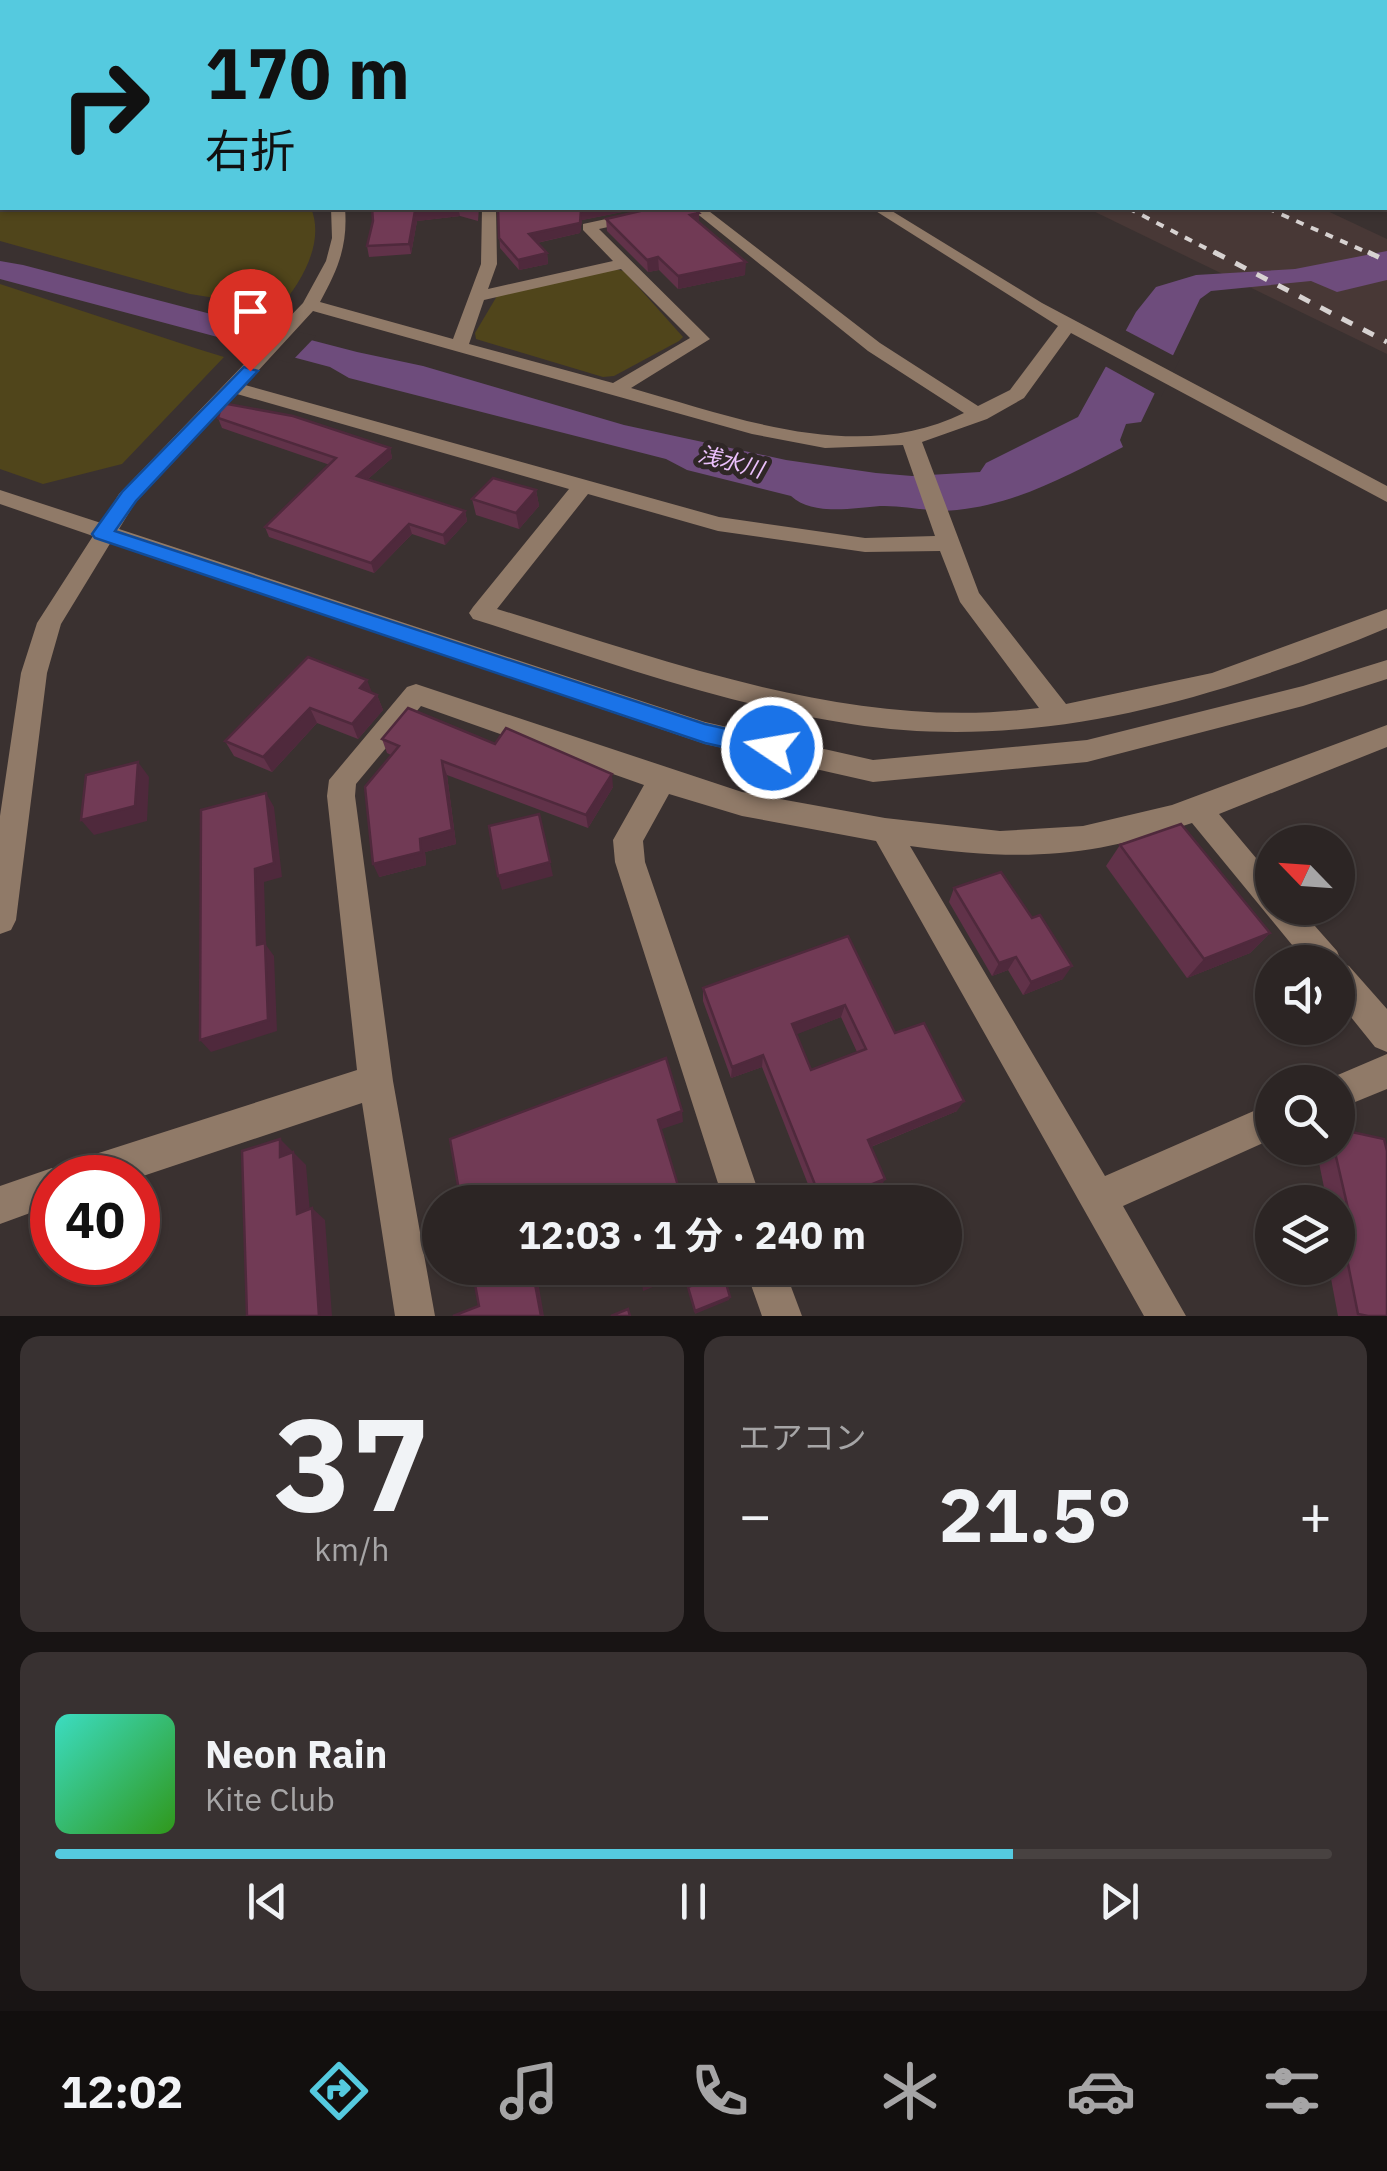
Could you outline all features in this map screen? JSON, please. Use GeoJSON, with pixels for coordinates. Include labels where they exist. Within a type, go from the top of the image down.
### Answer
{"type":"FeatureCollection","features":[{"type":"Feature","properties":{"kind":"street"},"geometry":{"type":"LineString","coordinates":[[0,920],[34,674],[49,624],[129,496],[310,305],[334,262],[340,238],[338,210]]}},
{"type":"Feature","properties":{"kind":"street"},"geometry":{"type":"LineString","coordinates":[[460,344],[480,296],[492,245],[489,210]]}},
{"type":"Feature","properties":{"kind":"street"},"geometry":{"type":"LineString","coordinates":[[616,390],[701,339],[588,227],[666,210]]}},
{"type":"Feature","properties":{"kind":"street"},"geometry":{"type":"LineString","coordinates":[[701,210],[874,347],[980,415]]}},
{"type":"Feature","properties":{"kind":"street"},"geometry":{"type":"LineString","coordinates":[[881,210],[1068,324],[1387,495]]}},
{"type":"Feature","properties":{"kind":"street"},"geometry":{"type":"LineString","coordinates":[[480,296],[626,262]]}},
{"type":"Feature","properties":{"kind":"street"},"geometry":{"type":"LineString","coordinates":[[310,305],[752,428],[825,442],[912,438],[980,415],[1017,394],[1068,324]]}},
{"type":"Feature","properties":{"kind":"street"},"geometry":{"type":"LineString","coordinates":[[242,379],[583,486],[767,534],[866,546],[946,532]]}},
{"type":"Feature","properties":{"kind":"street"},"geometry":{"type":"LineString","coordinates":[[912,438],[968,596],[1059,714]]}},
{"type":"Feature","properties":{"kind":"street"},"geometry":{"type":"LineString","coordinates":[[583,486],[481,612],[756,695],[826,709],[907,720],[978,722],[1059,714],[1198,689],[1387,618]]}},
{"type":"Feature","properties":{"kind":"street"},"geometry":{"type":"LineString","coordinates":[[0,497],[705,734],[873,770],[1088,751],[1304,696],[1387,668]]}},
{"type":"Feature","properties":{"kind":"street"},"geometry":{"type":"LineString","coordinates":[[415,1316],[376,1081],[341,796],[343,780],[416,694],[742,804],[885,830],[1035,844],[1128,830],[1199,812],[1387,736]]}},
{"type":"Feature","properties":{"kind":"street"},"geometry":{"type":"LineString","coordinates":[[662,780],[628,840],[630,862],[737,1185]]}},
{"type":"Feature","properties":{"kind":"street"},"geometry":{"type":"LineString","coordinates":[[1199,812],[1255,879]]}},
{"type":"Feature","properties":{"kind":"street"},"geometry":{"type":"LineString","coordinates":[[885,830],[1166,1316]]}},
{"type":"Feature","properties":{"kind":"street"},"geometry":{"type":"LineString","coordinates":[[1294,925],[1312,945]]}},
{"type":"Feature","properties":{"kind":"street"},"geometry":{"type":"LineString","coordinates":[[1355,997],[1387,1036]]}},
{"type":"Feature","properties":{"kind":"street"},"geometry":{"type":"LineString","coordinates":[[1355,1085],[1387,1071]]}},
{"type":"Feature","properties":{"kind":"street"},"geometry":{"type":"LineString","coordinates":[[150,1155],[376,1081]]}},
{"type":"Feature","properties":{"kind":"street"},"geometry":{"type":"LineString","coordinates":[[1098,1198],[1255,1129]]}},
{"type":"Feature","properties":{"kind":"street"},"geometry":{"type":"LineString","coordinates":[[0,1206],[30,1194]]}},
{"type":"Feature","properties":{"kind":"street"},"geometry":{"type":"LineString","coordinates":[[771,1285],[782,1316]]}},
{"type":"Feature","properties":{"kind":"shaded area"},"geometry":{"type":"Polygon","coordinates":[[[0,210],[312,210],[315,221],[309,261],[279,308],[190,294],[0,241],[0,210]]]}},
{"type":"Feature","properties":{"kind":"shaded area"},"geometry":{"type":"Polygon","coordinates":[[[1091,210],[1325,210],[1387,239],[1387,354],[1091,210]]]}},
{"type":"Feature","properties":{"kind":"shaded area"},"geometry":{"type":"Polygon","coordinates":[[[614,269],[624,271],[683,337],[679,341],[614,376],[603,377],[476,339],[475,333],[497,296],[614,269]]]}},
{"type":"Feature","properties":{"kind":"shaded area"},"geometry":{"type":"Polygon","coordinates":[[[0,284],[224,357],[122,464],[43,484],[0,469],[0,284]]]}},
{"type":"Feature","properties":{"kind":"water","name":"浅水川"},"geometry":{"type":"Polygon","coordinates":[[[1387,251],[1387,280],[1337,292],[1311,281],[1211,291],[1200,299],[1141,422],[1126,424],[1120,440],[1123,447],[1022,495],[947,511],[810,506],[791,496],[687,470],[666,459],[349,378],[330,367],[0,279],[0,261],[23,265],[423,366],[624,425],[786,460],[912,476],[980,472],[986,463],[1078,417],[1136,312],[1156,287],[1196,275],[1295,269],[1387,251]]]}},
{"type":"Feature","properties":{"kind":"pier"},"geometry":{"type":"Polygon","coordinates":[[[263,323],[316,336],[290,363],[236,348],[263,323]]]}},
{"type":"Feature","properties":{"kind":"pier"},"geometry":{"type":"Polygon","coordinates":[[[1121,328],[1180,359],[1161,397],[1103,365],[1121,328]]]}},
{"type":"Feature","properties":{"kind":"building"},"geometry":{"type":"Polygon","coordinates":[[[372,210],[426,210],[415,211],[409,244],[367,246],[372,210]]]}},
{"type":"Feature","properties":{"kind":"building"},"geometry":{"type":"Polygon","coordinates":[[[498,210],[581,210],[580,223],[529,234],[547,253],[518,260],[499,238],[498,210]]]}},
{"type":"Feature","properties":{"kind":"building"},"geometry":{"type":"Polygon","coordinates":[[[644,210],[695,210],[699,213],[690,215],[746,262],[678,276],[658,257],[647,260],[606,219],[644,210]]]}},
{"type":"Feature","properties":{"kind":"building"},"geometry":{"type":"Polygon","coordinates":[[[222,403],[293,416],[390,448],[357,476],[465,511],[443,535],[409,524],[371,563],[265,527],[336,458],[218,418],[222,403]]]}},
{"type":"Feature","properties":{"kind":"building"},"geometry":{"type":"Polygon","coordinates":[[[493,478],[536,490],[516,513],[472,499],[493,478]]]}},
{"type":"Feature","properties":{"kind":"building"},"geometry":{"type":"Polygon","coordinates":[[[308,657],[367,680],[360,688],[377,695],[352,724],[310,708],[263,757],[225,741],[308,657]]]}},
{"type":"Feature","properties":{"kind":"building"},"geometry":{"type":"Polygon","coordinates":[[[408,708],[495,744],[506,728],[612,774],[586,815],[442,761],[452,830],[420,839],[421,852],[373,864],[365,787],[399,746],[382,739],[408,708]]]}},
{"type":"Feature","properties":{"kind":"building"},"geometry":{"type":"Polygon","coordinates":[[[138,762],[135,806],[81,820],[86,775],[138,762]]]}},
{"type":"Feature","properties":{"kind":"building"},"geometry":{"type":"Polygon","coordinates":[[[266,793],[274,863],[255,869],[257,945],[265,943],[268,1020],[200,1040],[201,810],[266,793]]]}},
{"type":"Feature","properties":{"kind":"building"},"geometry":{"type":"Polygon","coordinates":[[[539,814],[550,862],[498,876],[489,826],[539,814]]]}},
{"type":"Feature","properties":{"kind":"building"},"geometry":{"type":"Polygon","coordinates":[[[1181,824],[1255,915],[1255,925],[1263,925],[1270,933],[1204,959],[1120,845],[1181,824]]]}},
{"type":"Feature","properties":{"kind":"building"},"geometry":{"type":"Polygon","coordinates":[[[1001,872],[1032,918],[1040,915],[1072,966],[1031,982],[1016,957],[999,963],[954,888],[1001,872]]]}},
{"type":"Feature","properties":{"kind":"building"},"geometry":{"type":"Polygon","coordinates":[[[848,936],[895,1033],[924,1023],[964,1101],[868,1140],[885,1179],[870,1185],[815,1185],[763,1055],[732,1067],[703,988],[848,936]],[[845,1005],[792,1024],[811,1070],[866,1049],[845,1005]]]}},
{"type":"Feature","properties":{"kind":"building"},"geometry":{"type":"Polygon","coordinates":[[[666,1058],[682,1111],[658,1120],[678,1185],[458,1185],[450,1139],[666,1058]]]}},
{"type":"Feature","properties":{"kind":"building"},"geometry":{"type":"Polygon","coordinates":[[[1355,1133],[1384,1139],[1387,1316],[1358,1314],[1352,1285],[1355,1185],[1343,1185],[1338,1165],[1355,1165],[1355,1133]]]}},
{"type":"Feature","properties":{"kind":"building"},"geometry":{"type":"Polygon","coordinates":[[[280,1139],[280,1157],[293,1152],[297,1214],[312,1208],[319,1316],[247,1316],[242,1151],[280,1139]]]}},
{"type":"Feature","properties":{"kind":"building"},"geometry":{"type":"Polygon","coordinates":[[[475,1285],[535,1285],[541,1316],[453,1316],[479,1306],[475,1285]]]}},
{"type":"Feature","properties":{"kind":"building"},"geometry":{"type":"Polygon","coordinates":[[[726,1285],[730,1297],[695,1311],[688,1287],[726,1285]]]}},
{"type":"Feature","properties":{"kind":"building"},"geometry":{"type":"Polygon","coordinates":[[[628,1309],[630,1316],[611,1316],[628,1309]]]}},
{"type":"Feature","properties":{"kind":"railway"},"geometry":{"type":"LineString","coordinates":[[1132,210],[1219,255]]}},
{"type":"Feature","properties":{"kind":"railway"},"geometry":{"type":"LineString","coordinates":[[1272,210],[1373,255]]}},
{"type":"Feature","properties":{"kind":"railway"},"geometry":{"type":"LineString","coordinates":[[1214,252],[1387,342]]}},
{"type":"Feature","properties":{"kind":"railway"},"geometry":{"type":"LineString","coordinates":[[1368,252],[1387,261]]}},
{"type":"Feature","properties":{"kind":"route"},"geometry":{"type":"LineString","coordinates":[[250,371],[129,496],[102,534],[438,642],[705,734],[772,748]]}}]}
